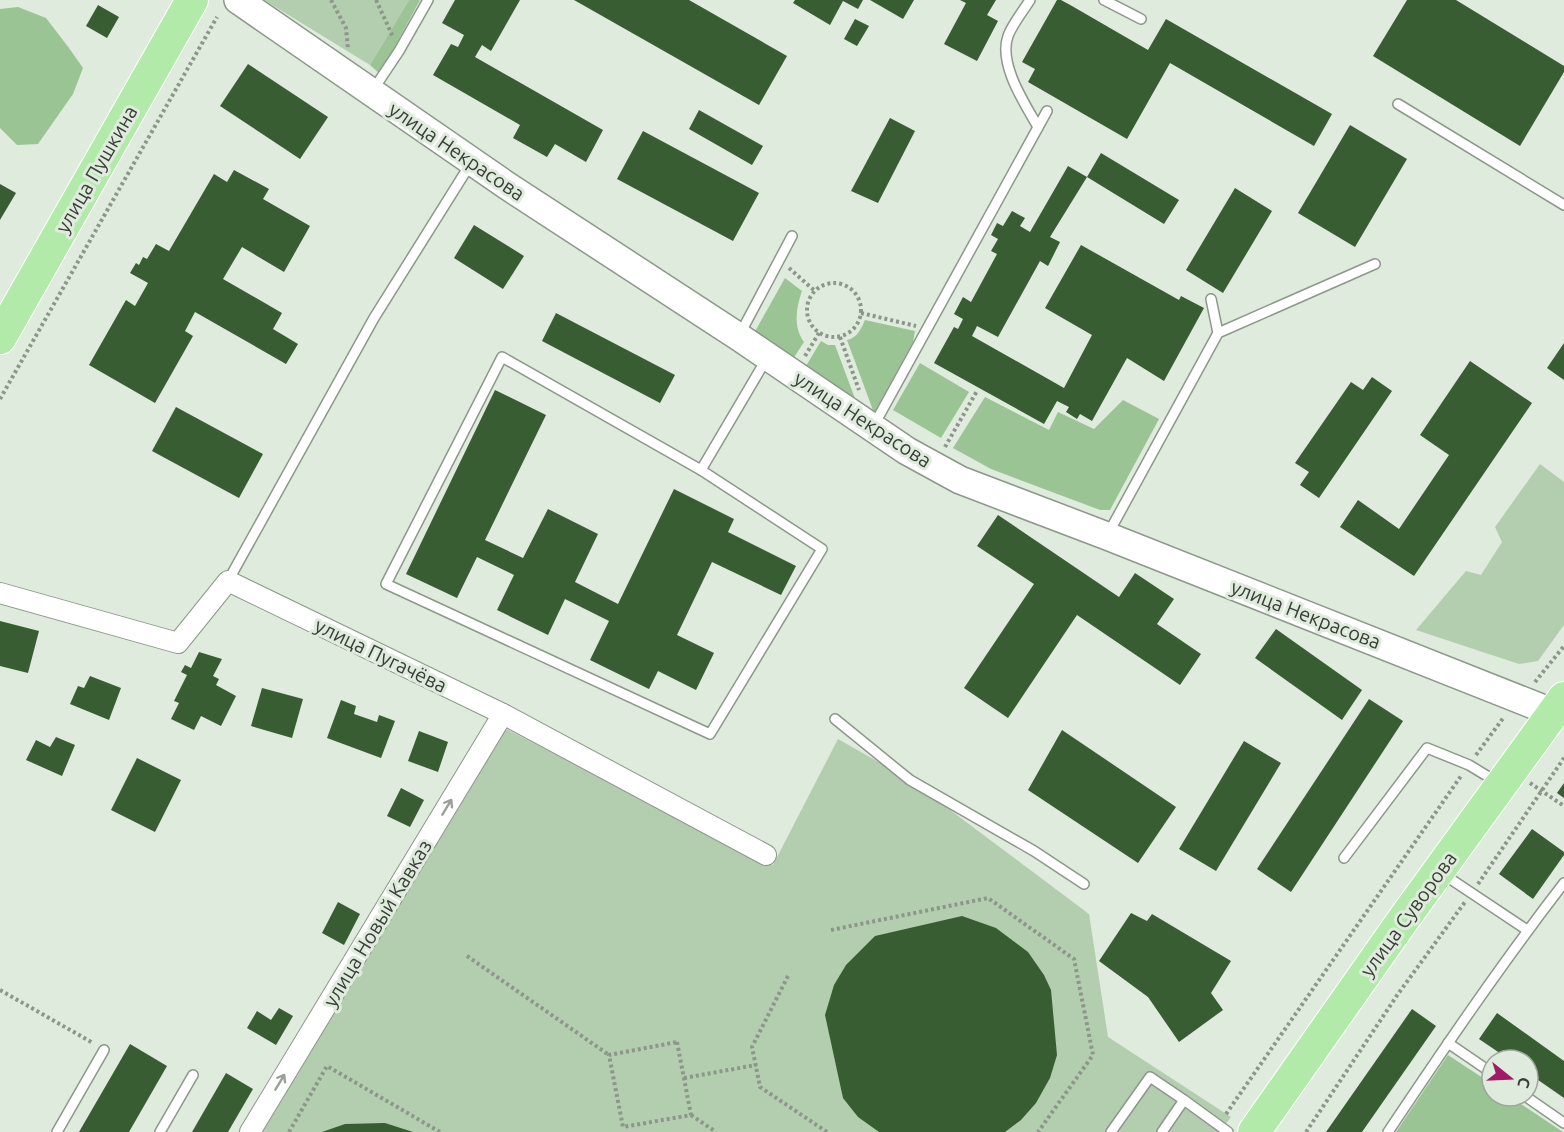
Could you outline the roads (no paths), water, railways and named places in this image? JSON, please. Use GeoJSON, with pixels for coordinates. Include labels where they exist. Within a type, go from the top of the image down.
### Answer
{"type":"FeatureCollection","features":[{"type":"Feature","properties":{"kind":"main road","name":"улица Пушкина"},"geometry":{"type":"LineString","coordinates":[[0,338],[192,0]]}},
{"type":"Feature","properties":{"kind":"main road","name":"улица Некрасова"},"geometry":{"type":"LineString","coordinates":[[238,0],[471,162],[768,356],[907,451],[960,480],[1559,705]]}},
{"type":"Feature","properties":{"kind":"main road","name":"улица Суворова"},"geometry":{"type":"LineString","coordinates":[[1254,1132],[1559,705]]}},
{"type":"Feature","properties":{"kind":"street"},"geometry":{"type":"LineString","coordinates":[[0,593],[178,643],[228,581]]}},
{"type":"Feature","properties":{"kind":"street","name":"улица Пугачёва"},"geometry":{"type":"LineString","coordinates":[[228,581],[503,714],[766,855]]}},
{"type":"Feature","properties":{"kind":"street","name":"улица Новый Кавказ"},"geometry":{"type":"LineString","coordinates":[[250,1132],[503,714]]}},
{"type":"Feature","properties":{"kind":"lane"},"geometry":{"type":"LineString","coordinates":[[371,92],[399,51],[428,0]]}},
{"type":"Feature","properties":{"kind":"lane"},"geometry":{"type":"LineString","coordinates":[[1030,0],[1008,37],[1006,57],[1018,92],[1038,127]]}},
{"type":"Feature","properties":{"kind":"lane"},"geometry":{"type":"LineString","coordinates":[[1104,0],[1141,19]]}},
{"type":"Feature","properties":{"kind":"lane"},"geometry":{"type":"LineString","coordinates":[[1398,104],[1564,205]]}},
{"type":"Feature","properties":{"kind":"lane"},"geometry":{"type":"LineString","coordinates":[[873,427],[1047,111]]}},
{"type":"Feature","properties":{"kind":"lane"},"geometry":{"type":"LineString","coordinates":[[228,581],[374,318],[471,162]]}},
{"type":"Feature","properties":{"kind":"lane"},"geometry":{"type":"LineString","coordinates":[[739,337],[792,236]]}},
{"type":"Feature","properties":{"kind":"lane"},"geometry":{"type":"LineString","coordinates":[[1107,536],[1218,333],[1375,264]]}},
{"type":"Feature","properties":{"kind":"lane"},"geometry":{"type":"LineString","coordinates":[[1210,299],[1218,333]]}},
{"type":"Feature","properties":{"kind":"lane"},"geometry":{"type":"LineString","coordinates":[[701,470],[768,356]]}},
{"type":"Feature","properties":{"kind":"lane"},"geometry":{"type":"LineString","coordinates":[[502,357],[701,470],[822,549],[710,734],[386,584],[502,357]]}},
{"type":"Feature","properties":{"kind":"lane"},"geometry":{"type":"LineString","coordinates":[[835,719],[910,780],[1034,851],[1084,884]]}},
{"type":"Feature","properties":{"kind":"lane"},"geometry":{"type":"LineString","coordinates":[[1344,858],[1426,748],[1468,765],[1507,777]]}},
{"type":"Feature","properties":{"kind":"lane"},"geometry":{"type":"LineString","coordinates":[[1439,871],[1527,930]]}},
{"type":"Feature","properties":{"kind":"lane"},"geometry":{"type":"LineString","coordinates":[[1388,1132],[1527,930],[1564,883]]}},
{"type":"Feature","properties":{"kind":"lane"},"geometry":{"type":"LineString","coordinates":[[1448,1043],[1480,1065]]}},
{"type":"Feature","properties":{"kind":"lane"},"geometry":{"type":"LineString","coordinates":[[57,1132],[104,1050]]}},
{"type":"Feature","properties":{"kind":"lane"},"geometry":{"type":"LineString","coordinates":[[160,1132],[193,1075]]}},
{"type":"Feature","properties":{"kind":"lane"},"geometry":{"type":"LineString","coordinates":[[1111,1132],[1150,1077],[1228,1132]]}},
{"type":"Feature","properties":{"kind":"lane"},"geometry":{"type":"LineString","coordinates":[[1161,1132],[1184,1100]]}},
{"type":"Feature","properties":{"kind":"lane"},"geometry":{"type":"LineString","coordinates":[[1540,1106],[1564,1123]]}}]}
